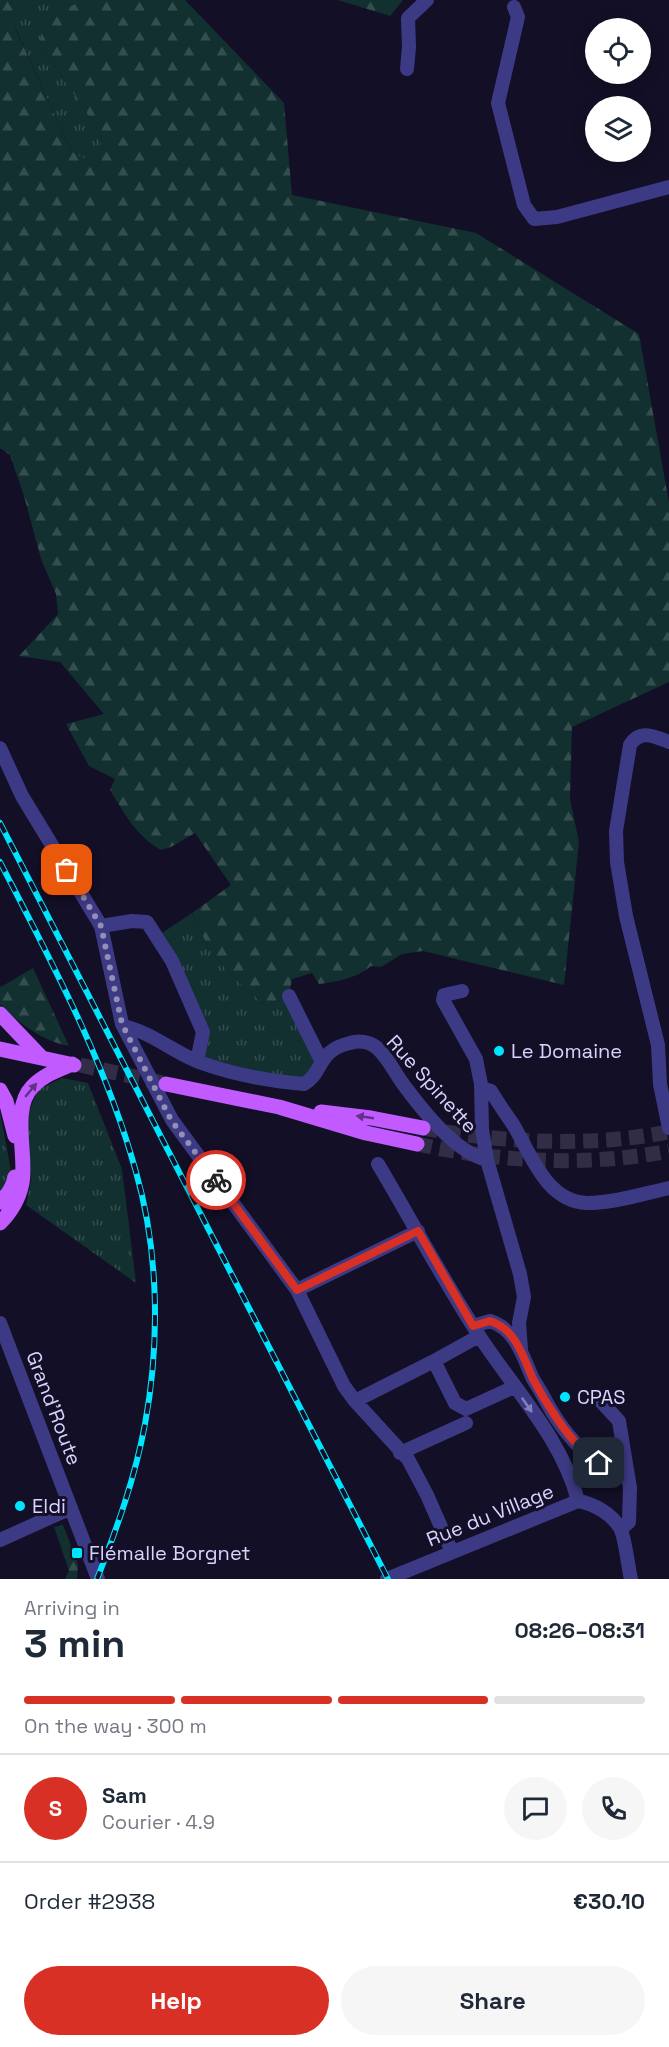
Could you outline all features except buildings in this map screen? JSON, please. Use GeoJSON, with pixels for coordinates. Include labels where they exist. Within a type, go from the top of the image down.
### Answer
{"type":"FeatureCollection","features":[{"type":"Feature","properties":{"kind":"main road"},"geometry":{"type":"LineString","coordinates":[[0,1014],[41,1058]]}},
{"type":"Feature","properties":{"kind":"main road"},"geometry":{"type":"LineString","coordinates":[[0,1048],[76,1065],[50,1073],[32,1087],[24,1098],[21,1115],[22,1184],[16,1201],[0,1224]]}},
{"type":"Feature","properties":{"kind":"main road"},"geometry":{"type":"LineString","coordinates":[[166,1084],[279,1107],[370,1118],[423,1128]]}},
{"type":"Feature","properties":{"kind":"main road"},"geometry":{"type":"LineString","coordinates":[[0,1090],[12,1120],[17,1167],[13,1185],[0,1202]]}},
{"type":"Feature","properties":{"kind":"main road"},"geometry":{"type":"LineString","coordinates":[[279,1107],[366,1133],[417,1144]]}},
{"type":"Feature","properties":{"kind":"street"},"geometry":{"type":"LineString","coordinates":[[407,69],[408,18],[427,0]]}},
{"type":"Feature","properties":{"kind":"street"},"geometry":{"type":"LineString","coordinates":[[514,7],[518,16],[498,103],[524,205],[534,219],[557,217],[669,187]]}},
{"type":"Feature","properties":{"kind":"street"},"geometry":{"type":"LineString","coordinates":[[669,742],[644,734],[635,737],[630,745],[616,831],[616,846],[622,898],[658,1045],[660,1084],[669,1128]]}},
{"type":"Feature","properties":{"kind":"street"},"geometry":{"type":"LineString","coordinates":[[0,747],[22,795],[101,926],[123,1026],[171,1120],[297,1290],[344,1386],[354,1401],[408,1460],[427,1495],[452,1552]]}},
{"type":"Feature","properties":{"kind":"street"},"geometry":{"type":"LineString","coordinates":[[101,926],[132,921],[147,922],[172,961],[203,1032],[197,1061]]}},
{"type":"Feature","properties":{"kind":"street","name":"Rue Spinette"},"geometry":{"type":"LineString","coordinates":[[462,992],[444,996],[443,1000],[476,1059],[481,1088],[482,1129],[487,1160],[524,1297],[519,1323],[523,1353],[532,1377],[553,1413],[579,1447],[599,1463]]}},
{"type":"Feature","properties":{"kind":"street"},"geometry":{"type":"LineString","coordinates":[[289,996],[321,1060]]}},
{"type":"Feature","properties":{"kind":"street","name":"Rue Spinette"},"geometry":{"type":"LineString","coordinates":[[123,1026],[135,1029],[197,1061],[254,1076],[304,1084],[311,1081],[321,1060],[335,1048],[350,1042],[363,1041],[374,1045],[404,1086],[452,1142],[476,1157],[487,1160]]}},
{"type":"Feature","properties":{"kind":"street","name":"Rue Spinette"},"geometry":{"type":"LineString","coordinates":[[481,1088],[491,1091],[540,1173],[566,1198],[586,1203],[604,1202],[669,1188]]}},
{"type":"Feature","properties":{"kind":"street"},"geometry":{"type":"LineString","coordinates":[[378,1164],[476,1331],[545,1431],[573,1481],[578,1501]]}},
{"type":"Feature","properties":{"kind":"street"},"geometry":{"type":"LineString","coordinates":[[297,1290],[418,1231]]}},
{"type":"Feature","properties":{"kind":"street","name":"Rue Spinette"},"geometry":{"type":"LineString","coordinates":[[476,1331],[483,1322],[496,1323],[506,1329],[523,1353]]}},
{"type":"Feature","properties":{"kind":"street","name":"Grand'Route"},"geometry":{"type":"LineString","coordinates":[[0,1323],[98,1579]]}},
{"type":"Feature","properties":{"kind":"street"},"geometry":{"type":"LineString","coordinates":[[354,1401],[434,1361],[476,1331]]}},
{"type":"Feature","properties":{"kind":"street"},"geometry":{"type":"LineString","coordinates":[[523,1353],[535,1370]]}},
{"type":"Feature","properties":{"kind":"street"},"geometry":{"type":"LineString","coordinates":[[434,1361],[454,1403],[466,1409],[514,1387]]}},
{"type":"Feature","properties":{"kind":"street"},"geometry":{"type":"LineString","coordinates":[[595,1395],[618,1421],[626,1454],[630,1488],[629,1522],[621,1529],[631,1579]]}},
{"type":"Feature","properties":{"kind":"street"},"geometry":{"type":"LineString","coordinates":[[400,1453],[466,1423]]}},
{"type":"Feature","properties":{"kind":"street","name":"Rue du Village"},"geometry":{"type":"LineString","coordinates":[[387,1579],[578,1501],[603,1510],[621,1529]]}},
{"type":"Feature","properties":{"kind":"street"},"geometry":{"type":"LineString","coordinates":[[0,1540],[71,1508]]}},
{"type":"Feature","properties":{"kind":"green space"},"geometry":{"type":"Polygon","coordinates":[[[0,0],[33,0],[15,28],[71,151],[98,167],[102,136],[39,42],[46,18],[84,0],[185,0],[284,103],[292,195],[476,233],[639,334],[669,503],[669,682],[572,727],[570,799],[579,842],[564,985],[423,951],[402,954],[381,967],[371,966],[353,977],[340,980],[319,984],[312,973],[292,979],[289,996],[266,1006],[230,974],[208,947],[192,913],[231,885],[195,833],[161,850],[145,838],[132,824],[110,790],[115,779],[89,766],[66,724],[104,714],[60,662],[19,656],[58,614],[56,594],[41,559],[10,455],[0,448],[0,0]]]}},
{"type":"Feature","properties":{"kind":"green space"},"geometry":{"type":"Polygon","coordinates":[[[33,0],[84,0],[39,42],[102,136],[98,167],[71,151],[15,27],[33,0]]]}},
{"type":"Feature","properties":{"kind":"green space"},"geometry":{"type":"Polygon","coordinates":[[[338,0],[403,0],[390,16],[338,0]]]}},
{"type":"Feature","properties":{"kind":"green space"},"geometry":{"type":"Polygon","coordinates":[[[192,913],[208,947],[230,974],[266,1006],[289,996],[321,1060],[311,1081],[197,1061],[203,1032],[156,937],[192,913]]]}},
{"type":"Feature","properties":{"kind":"green space"},"geometry":{"type":"Polygon","coordinates":[[[33,968],[69,1046],[59,1044],[32,1031],[0,1004],[0,985],[1,987],[33,968]]]}},
{"type":"Feature","properties":{"kind":"green space"},"geometry":{"type":"Polygon","coordinates":[[[62,1078],[88,1083],[122,1169],[136,1283],[26,1205],[31,1181],[26,1118],[38,1090],[62,1078]]]}},
{"type":"Feature","properties":{"kind":"green space"},"geometry":{"type":"Polygon","coordinates":[[[0,1112],[11,1171],[9,1180],[0,1194],[0,1112]]]}},
{"type":"Feature","properties":{"kind":"green space"},"geometry":{"type":"Polygon","coordinates":[[[63,1525],[78,1564],[77,1579],[65,1579],[69,1571],[54,1527],[63,1525]]]}},
{"type":"Feature","properties":{"kind":"tunnel"},"geometry":{"type":"LineString","coordinates":[[80,1065],[163,1083]]}},
{"type":"Feature","properties":{"kind":"tunnel"},"geometry":{"type":"LineString","coordinates":[[423,1128],[484,1137],[546,1141],[608,1140],[669,1132]]}},
{"type":"Feature","properties":{"kind":"tunnel"},"geometry":{"type":"LineString","coordinates":[[417,1144],[480,1155],[574,1161],[669,1151]]}},
{"type":"Feature","properties":{"kind":"railway"},"geometry":{"type":"LineString","coordinates":[[0,823],[388,1579]]}},
{"type":"Feature","properties":{"kind":"railway"},"geometry":{"type":"LineString","coordinates":[[0,862],[76,1014],[109,1092],[136,1172],[149,1234],[155,1298],[150,1393],[131,1483],[97,1579]]}},
{"type":"Feature","properties":{"kind":"way so far"},"geometry":{"type":"LineString","coordinates":[[67,870],[101,926],[122,1024],[171,1120],[216,1180]]}},
{"type":"Feature","properties":{"kind":"place","name":"Le Domaine"},"geometry":{"type":"Point","coordinates":[499,1051]}},
{"type":"Feature","properties":{"kind":"place","name":"CPAS"},"geometry":{"type":"Point","coordinates":[565,1397]}},
{"type":"Feature","properties":{"kind":"place","name":"Eldi"},"geometry":{"type":"Point","coordinates":[20,1506]}},
{"type":"Feature","properties":{"kind":"place","name":"Flémalle Borgnet"},"geometry":{"type":"Point","coordinates":[77,1553]}},
{"type":"Feature","properties":{"kind":"route"},"geometry":{"type":"LineString","coordinates":[[216,1180],[297,1290],[418,1231],[473,1326],[490,1321],[506,1329],[521,1349],[532,1377],[553,1413],[579,1447],[599,1463]]}}]}
